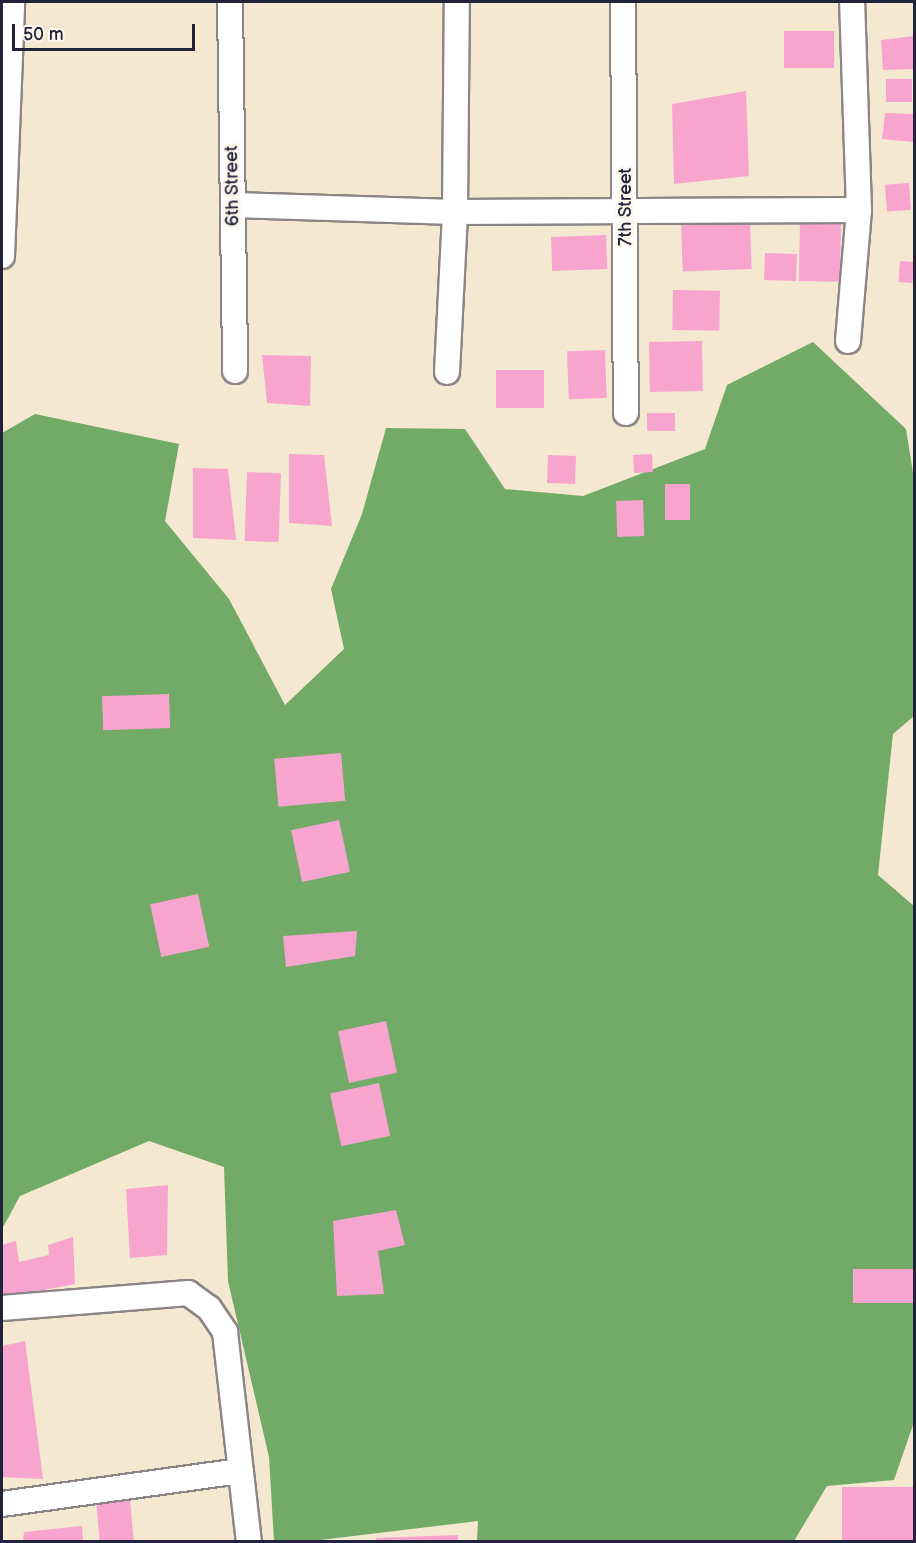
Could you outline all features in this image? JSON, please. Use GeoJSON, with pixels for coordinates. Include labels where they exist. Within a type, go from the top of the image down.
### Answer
{"type":"FeatureCollection","features":[{"type":"Feature","properties":{"kind":"street"},"geometry":{"type":"LineString","coordinates":[[2,256],[12,2]]}},
{"type":"Feature","properties":{"kind":"street","name":"6th Street"},"geometry":{"type":"LineString","coordinates":[[230,2],[234,371]]}},
{"type":"Feature","properties":{"kind":"street"},"geometry":{"type":"LineString","coordinates":[[447,372],[455,212],[458,2]]}},
{"type":"Feature","properties":{"kind":"street","name":"7th Street"},"geometry":{"type":"LineString","coordinates":[[623,2],[626,413]]}},
{"type":"Feature","properties":{"kind":"street"},"geometry":{"type":"LineString","coordinates":[[849,341],[859,210],[852,2]]}},
{"type":"Feature","properties":{"kind":"street"},"geometry":{"type":"LineString","coordinates":[[234,205],[455,212],[859,210]]}},
{"type":"Feature","properties":{"kind":"street"},"geometry":{"type":"LineString","coordinates":[[2,1308],[188,1293],[209,1308],[225,1332],[249,1542]]}},
{"type":"Feature","properties":{"kind":"street"},"geometry":{"type":"LineString","coordinates":[[2,1504],[241,1471]]}},
{"type":"Feature","properties":{"kind":"green space"},"geometry":{"type":"Polygon","coordinates":[[[813,342],[906,429],[914,479],[914,716],[893,734],[878,875],[914,906],[914,1422],[894,1480],[827,1486],[794,1541],[477,1541],[478,1521],[312,1541],[274,1541],[269,1457],[228,1281],[224,1167],[149,1141],[20,1196],[2,1229],[2,433],[35,414],[179,444],[165,521],[229,599],[285,705],[344,649],[331,589],[362,514],[386,428],[465,429],[505,489],[583,496],[705,449],[727,385],[813,342]]]}},
{"type":"Feature","properties":{"kind":"building"},"geometry":{"type":"Polygon","coordinates":[[[784,31],[834,31],[834,68],[784,68],[784,31]]]}},
{"type":"Feature","properties":{"kind":"building"},"geometry":{"type":"Polygon","coordinates":[[[914,36],[914,69],[883,70],[881,40],[914,36]]]}},
{"type":"Feature","properties":{"kind":"building"},"geometry":{"type":"Polygon","coordinates":[[[886,79],[912,79],[912,102],[886,102],[886,79]]]}},
{"type":"Feature","properties":{"kind":"building"},"geometry":{"type":"Polygon","coordinates":[[[746,91],[749,176],[674,184],[672,104],[746,91]]]}},
{"type":"Feature","properties":{"kind":"building"},"geometry":{"type":"Polygon","coordinates":[[[885,113],[914,114],[914,142],[882,139],[885,113]]]}},
{"type":"Feature","properties":{"kind":"building"},"geometry":{"type":"Polygon","coordinates":[[[909,183],[911,210],[887,212],[885,185],[909,183]]]}},
{"type":"Feature","properties":{"kind":"building"},"geometry":{"type":"Polygon","coordinates":[[[800,220],[841,221],[840,282],[799,281],[800,220]]]}},
{"type":"Feature","properties":{"kind":"building"},"geometry":{"type":"Polygon","coordinates":[[[750,222],[752,269],[683,271],[681,224],[750,222]]]}},
{"type":"Feature","properties":{"kind":"building"},"geometry":{"type":"Polygon","coordinates":[[[606,235],[607,269],[552,271],[551,237],[606,235]]]}},
{"type":"Feature","properties":{"kind":"building"},"geometry":{"type":"Polygon","coordinates":[[[765,253],[797,254],[796,281],[764,280],[765,253]]]}},
{"type":"Feature","properties":{"kind":"building"},"geometry":{"type":"Polygon","coordinates":[[[900,261],[914,262],[913,283],[899,282],[900,261]]]}},
{"type":"Feature","properties":{"kind":"building"},"geometry":{"type":"Polygon","coordinates":[[[673,290],[720,291],[719,331],[672,330],[673,290]]]}},
{"type":"Feature","properties":{"kind":"building"},"geometry":{"type":"Polygon","coordinates":[[[702,341],[703,391],[650,392],[649,342],[702,341]]]}},
{"type":"Feature","properties":{"kind":"building"},"geometry":{"type":"Polygon","coordinates":[[[605,350],[607,398],[569,399],[567,351],[605,350]]]}},
{"type":"Feature","properties":{"kind":"building"},"geometry":{"type":"Polygon","coordinates":[[[262,355],[311,356],[310,406],[267,403],[262,355]]]}},
{"type":"Feature","properties":{"kind":"building"},"geometry":{"type":"Polygon","coordinates":[[[496,370],[544,370],[544,408],[496,408],[496,370]]]}},
{"type":"Feature","properties":{"kind":"building"},"geometry":{"type":"Polygon","coordinates":[[[647,413],[675,413],[675,431],[647,431],[647,413]]]}},
{"type":"Feature","properties":{"kind":"building"},"geometry":{"type":"Polygon","coordinates":[[[289,454],[324,455],[332,526],[289,523],[289,454]]]}},
{"type":"Feature","properties":{"kind":"building"},"geometry":{"type":"Polygon","coordinates":[[[652,454],[653,472],[634,473],[633,455],[652,454]]]}},
{"type":"Feature","properties":{"kind":"building"},"geometry":{"type":"Polygon","coordinates":[[[548,455],[576,456],[575,484],[547,483],[548,455]]]}},
{"type":"Feature","properties":{"kind":"building"},"geometry":{"type":"Polygon","coordinates":[[[193,468],[228,469],[236,540],[193,538],[193,468]]]}},
{"type":"Feature","properties":{"kind":"building"},"geometry":{"type":"Polygon","coordinates":[[[247,472],[281,473],[279,542],[245,541],[247,472]]]}},
{"type":"Feature","properties":{"kind":"building"},"geometry":{"type":"Polygon","coordinates":[[[665,484],[690,484],[690,520],[665,520],[665,484]]]}},
{"type":"Feature","properties":{"kind":"building"},"geometry":{"type":"Polygon","coordinates":[[[643,500],[644,536],[617,537],[616,501],[643,500]]]}},
{"type":"Feature","properties":{"kind":"building"},"geometry":{"type":"Polygon","coordinates":[[[169,694],[170,728],[103,730],[102,696],[169,694]]]}},
{"type":"Feature","properties":{"kind":"building"},"geometry":{"type":"Polygon","coordinates":[[[341,753],[345,801],[278,807],[274,759],[341,753]]]}},
{"type":"Feature","properties":{"kind":"building"},"geometry":{"type":"Polygon","coordinates":[[[339,820],[350,872],[302,882],[291,830],[339,820]]]}},
{"type":"Feature","properties":{"kind":"building"},"geometry":{"type":"Polygon","coordinates":[[[198,894],[209,947],[161,957],[150,904],[198,894]]]}},
{"type":"Feature","properties":{"kind":"building"},"geometry":{"type":"Polygon","coordinates":[[[357,931],[355,956],[286,967],[283,936],[357,931]]]}},
{"type":"Feature","properties":{"kind":"building"},"geometry":{"type":"Polygon","coordinates":[[[386,1021],[397,1073],[349,1083],[338,1031],[386,1021]]]}},
{"type":"Feature","properties":{"kind":"building"},"geometry":{"type":"Polygon","coordinates":[[[379,1083],[390,1136],[341,1146],[330,1093],[379,1083]]]}},
{"type":"Feature","properties":{"kind":"building"},"geometry":{"type":"Polygon","coordinates":[[[168,1185],[167,1255],[130,1258],[126,1189],[168,1185]]]}},
{"type":"Feature","properties":{"kind":"building"},"geometry":{"type":"Polygon","coordinates":[[[396,1210],[405,1245],[378,1251],[384,1294],[337,1296],[333,1221],[396,1210]]]}},
{"type":"Feature","properties":{"kind":"building"},"geometry":{"type":"Polygon","coordinates":[[[73,1237],[75,1284],[2,1298],[2,1245],[16,1241],[19,1262],[49,1255],[48,1245],[73,1237]]]}},
{"type":"Feature","properties":{"kind":"building"},"geometry":{"type":"Polygon","coordinates":[[[853,1269],[914,1269],[914,1303],[853,1303],[853,1269]]]}},
{"type":"Feature","properties":{"kind":"building"},"geometry":{"type":"Polygon","coordinates":[[[25,1341],[43,1479],[2,1477],[2,1346],[25,1341]]]}},
{"type":"Feature","properties":{"kind":"building"},"geometry":{"type":"Polygon","coordinates":[[[842,1487],[914,1487],[914,1542],[842,1542],[842,1487]]]}},
{"type":"Feature","properties":{"kind":"building"},"geometry":{"type":"Polygon","coordinates":[[[130,1498],[134,1542],[100,1542],[96,1501],[130,1498]]]}},
{"type":"Feature","properties":{"kind":"building"},"geometry":{"type":"Polygon","coordinates":[[[82,1526],[83,1542],[23,1542],[24,1532],[82,1526]]]}},
{"type":"Feature","properties":{"kind":"building"},"geometry":{"type":"Polygon","coordinates":[[[458,1535],[458,1542],[376,1542],[376,1538],[458,1535]]]}}]}
